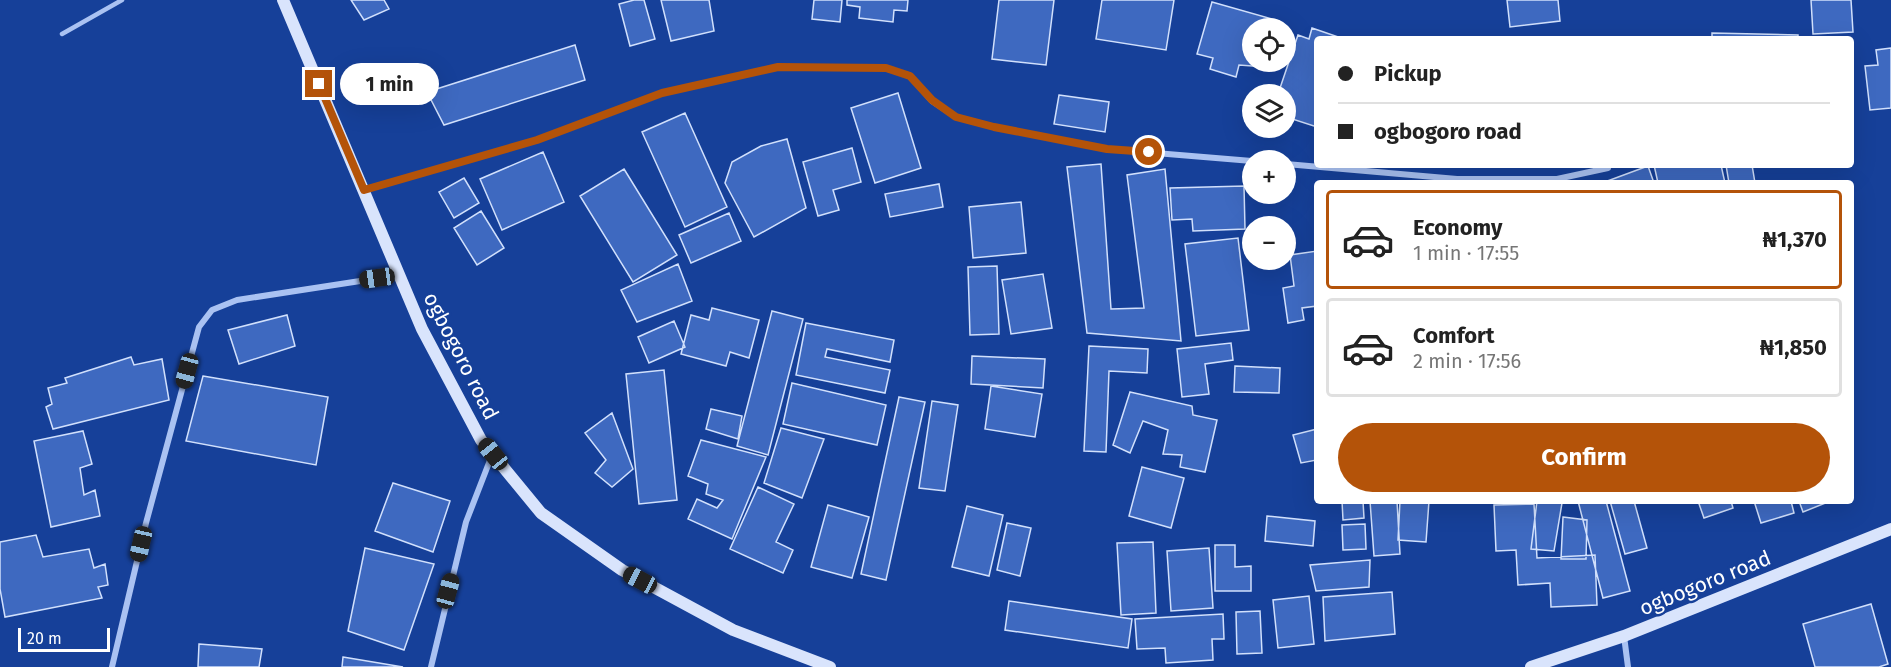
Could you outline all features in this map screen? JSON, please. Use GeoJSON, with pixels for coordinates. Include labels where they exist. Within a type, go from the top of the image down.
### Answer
{"type":"FeatureCollection","features":[{"type":"Feature","properties":{"kind":"street","name":"ogbogoro road"},"geometry":{"type":"LineString","coordinates":[[283,0],[422,329],[481,440],[541,513],[622,570],[733,630],[830,667]]}},
{"type":"Feature","properties":{"kind":"street"},"geometry":{"type":"LineString","coordinates":[[364,190],[537,140],[662,93],[778,67],[886,68],[910,76],[932,100],[956,117],[994,127],[1107,149],[1242,160]]}},
{"type":"Feature","properties":{"kind":"street"},"geometry":{"type":"LineString","coordinates":[[1296,165],[1314,166]]}},
{"type":"Feature","properties":{"kind":"street"},"geometry":{"type":"LineString","coordinates":[[1332,168],[1457,179],[1557,179],[1608,168]]}},
{"type":"Feature","properties":{"kind":"street"},"geometry":{"type":"LineString","coordinates":[[112,667],[146,523],[199,327],[212,310],[237,300],[400,275]]}},
{"type":"Feature","properties":{"kind":"street"},"geometry":{"type":"LineString","coordinates":[[431,667],[466,522],[493,454]]}},
{"type":"Feature","properties":{"kind":"street","name":"ogbogoro road"},"geometry":{"type":"LineString","coordinates":[[1531,667],[1624,636],[1891,529]]}},
{"type":"Feature","properties":{"kind":"street"},"geometry":{"type":"LineString","coordinates":[[1624,636],[1628,667]]}},
{"type":"Feature","properties":{"kind":"lane"},"geometry":{"type":"LineString","coordinates":[[62,34],[122,0]]}},
{"type":"Feature","properties":{"kind":"building"},"geometry":{"type":"Polygon","coordinates":[[[351,0],[384,0],[389,9],[364,20],[351,0]]]}},
{"type":"Feature","properties":{"kind":"building"},"geometry":{"type":"Polygon","coordinates":[[[644,0],[655,39],[630,46],[619,4],[644,0]]]}},
{"type":"Feature","properties":{"kind":"building"},"geometry":{"type":"Polygon","coordinates":[[[661,0],[709,0],[714,31],[671,41],[661,0]]]}},
{"type":"Feature","properties":{"kind":"building"},"geometry":{"type":"Polygon","coordinates":[[[814,0],[842,0],[840,22],[812,19],[814,0]]]}},
{"type":"Feature","properties":{"kind":"building"},"geometry":{"type":"Polygon","coordinates":[[[847,0],[908,0],[907,11],[894,10],[893,22],[859,18],[860,7],[847,5],[847,0]]]}},
{"type":"Feature","properties":{"kind":"building"},"geometry":{"type":"Polygon","coordinates":[[[999,0],[1054,0],[1046,65],[992,59],[999,0]]]}},
{"type":"Feature","properties":{"kind":"building"},"geometry":{"type":"Polygon","coordinates":[[[1102,0],[1174,0],[1166,50],[1096,39],[1102,0]]]}},
{"type":"Feature","properties":{"kind":"building"},"geometry":{"type":"Polygon","coordinates":[[[1507,0],[1558,0],[1560,21],[1510,27],[1507,0]]]}},
{"type":"Feature","properties":{"kind":"building"},"geometry":{"type":"Polygon","coordinates":[[[1811,0],[1851,0],[1853,32],[1813,34],[1811,0]]]}},
{"type":"Feature","properties":{"kind":"building"},"geometry":{"type":"Polygon","coordinates":[[[1212,2],[1268,18],[1242,18],[1242,65],[1239,65],[1236,77],[1210,69],[1213,58],[1197,54],[1212,2]]]}},
{"type":"Feature","properties":{"kind":"building"},"geometry":{"type":"Polygon","coordinates":[[[1312,28],[1335,36],[1314,36],[1314,126],[1296,120],[1296,84],[1281,84],[1285,72],[1296,72],[1298,35],[1309,39],[1312,28]]]}},
{"type":"Feature","properties":{"kind":"building"},"geometry":{"type":"Polygon","coordinates":[[[1712,33],[1798,35],[1798,36],[1712,36],[1712,33]]]}},
{"type":"Feature","properties":{"kind":"building"},"geometry":{"type":"Polygon","coordinates":[[[575,45],[585,80],[444,125],[427,92],[575,45]]]}},
{"type":"Feature","properties":{"kind":"building"},"geometry":{"type":"Polygon","coordinates":[[[1891,48],[1891,108],[1870,110],[1865,66],[1878,65],[1876,50],[1891,48]]]}},
{"type":"Feature","properties":{"kind":"building"},"geometry":{"type":"Polygon","coordinates":[[[898,93],[921,168],[875,183],[851,108],[898,93]]]}},
{"type":"Feature","properties":{"kind":"building"},"geometry":{"type":"Polygon","coordinates":[[[1059,95],[1109,102],[1105,132],[1054,124],[1059,95]]]}},
{"type":"Feature","properties":{"kind":"building"},"geometry":{"type":"Polygon","coordinates":[[[685,113],[727,207],[685,227],[642,132],[685,113]]]}},
{"type":"Feature","properties":{"kind":"building"},"geometry":{"type":"Polygon","coordinates":[[[787,139],[806,208],[754,237],[725,183],[732,162],[761,146],[787,139]]]}},
{"type":"Feature","properties":{"kind":"building"},"geometry":{"type":"Polygon","coordinates":[[[852,148],[861,182],[833,190],[839,210],[818,216],[803,162],[852,148]]]}},
{"type":"Feature","properties":{"kind":"building"},"geometry":{"type":"Polygon","coordinates":[[[543,152],[564,202],[502,230],[480,179],[543,152]]]}},
{"type":"Feature","properties":{"kind":"building"},"geometry":{"type":"Polygon","coordinates":[[[1101,164],[1111,309],[1144,308],[1127,175],[1165,169],[1181,341],[1087,333],[1067,167],[1101,164]]]}},
{"type":"Feature","properties":{"kind":"building"},"geometry":{"type":"Polygon","coordinates":[[[1643,168],[1649,168],[1653,180],[1610,180],[1643,168]]]}},
{"type":"Feature","properties":{"kind":"building"},"geometry":{"type":"Polygon","coordinates":[[[1655,168],[1722,168],[1724,180],[1657,180],[1655,168]]]}},
{"type":"Feature","properties":{"kind":"building"},"geometry":{"type":"Polygon","coordinates":[[[1726,168],[1752,168],[1754,180],[1728,180],[1726,168]]]}},
{"type":"Feature","properties":{"kind":"building"},"geometry":{"type":"Polygon","coordinates":[[[624,169],[677,255],[633,282],[580,196],[624,169]]]}},
{"type":"Feature","properties":{"kind":"building"},"geometry":{"type":"Polygon","coordinates":[[[464,178],[479,203],[454,218],[439,192],[464,178]]]}},
{"type":"Feature","properties":{"kind":"building"},"geometry":{"type":"Polygon","coordinates":[[[939,184],[943,207],[890,217],[885,194],[939,184]]]}},
{"type":"Feature","properties":{"kind":"building"},"geometry":{"type":"Polygon","coordinates":[[[1242,186],[1245,216],[1242,216],[1242,229],[1193,231],[1192,219],[1172,220],[1170,188],[1242,186]]]}},
{"type":"Feature","properties":{"kind":"building"},"geometry":{"type":"Polygon","coordinates":[[[1021,202],[1026,253],[973,258],[969,207],[1021,202]]]}},
{"type":"Feature","properties":{"kind":"building"},"geometry":{"type":"Polygon","coordinates":[[[481,211],[504,248],[477,265],[454,228],[481,211]]]}},
{"type":"Feature","properties":{"kind":"building"},"geometry":{"type":"Polygon","coordinates":[[[729,213],[741,241],[691,263],[679,235],[729,213]]]}},
{"type":"Feature","properties":{"kind":"building"},"geometry":{"type":"Polygon","coordinates":[[[1238,238],[1249,330],[1196,336],[1185,244],[1238,238]]]}},
{"type":"Feature","properties":{"kind":"building"},"geometry":{"type":"Polygon","coordinates":[[[1314,251],[1314,306],[1302,308],[1304,320],[1288,323],[1283,288],[1294,286],[1292,270],[1296,270],[1296,254],[1314,251]]]}},
{"type":"Feature","properties":{"kind":"building"},"geometry":{"type":"Polygon","coordinates":[[[678,264],[692,301],[637,322],[621,290],[678,264]]]}},
{"type":"Feature","properties":{"kind":"building"},"geometry":{"type":"Polygon","coordinates":[[[997,266],[999,334],[970,335],[968,267],[997,266]]]}},
{"type":"Feature","properties":{"kind":"building"},"geometry":{"type":"Polygon","coordinates":[[[1043,274],[1052,328],[1011,334],[1002,280],[1043,274]]]}},
{"type":"Feature","properties":{"kind":"building"},"geometry":{"type":"Polygon","coordinates":[[[712,308],[759,320],[749,358],[730,352],[726,366],[681,354],[691,315],[709,320],[712,308]]]}},
{"type":"Feature","properties":{"kind":"building"},"geometry":{"type":"Polygon","coordinates":[[[772,311],[803,319],[768,455],[737,446],[772,311]]]}},
{"type":"Feature","properties":{"kind":"building"},"geometry":{"type":"Polygon","coordinates":[[[287,315],[295,346],[239,364],[228,330],[287,315]]]}},
{"type":"Feature","properties":{"kind":"building"},"geometry":{"type":"Polygon","coordinates":[[[674,321],[685,347],[649,363],[638,337],[674,321]]]}},
{"type":"Feature","properties":{"kind":"building"},"geometry":{"type":"Polygon","coordinates":[[[806,323],[894,340],[890,362],[827,349],[825,357],[890,370],[885,393],[796,375],[806,323]]]}},
{"type":"Feature","properties":{"kind":"building"},"geometry":{"type":"Polygon","coordinates":[[[1231,343],[1233,360],[1205,364],[1209,394],[1182,397],[1177,349],[1231,343]]]}},
{"type":"Feature","properties":{"kind":"building"},"geometry":{"type":"Polygon","coordinates":[[[1089,346],[1148,349],[1147,373],[1109,371],[1106,452],[1084,451],[1089,346]]]}},
{"type":"Feature","properties":{"kind":"building"},"geometry":{"type":"Polygon","coordinates":[[[972,356],[1045,359],[1043,388],[971,384],[972,356]]]}},
{"type":"Feature","properties":{"kind":"building"},"geometry":{"type":"Polygon","coordinates":[[[131,357],[134,365],[162,359],[169,400],[53,429],[46,407],[52,404],[48,388],[67,383],[65,378],[131,357]]]}},
{"type":"Feature","properties":{"kind":"building"},"geometry":{"type":"Polygon","coordinates":[[[1235,366],[1280,368],[1279,393],[1234,392],[1235,366]]]}},
{"type":"Feature","properties":{"kind":"building"},"geometry":{"type":"Polygon","coordinates":[[[664,370],[677,500],[639,504],[626,374],[664,370]]]}},
{"type":"Feature","properties":{"kind":"building"},"geometry":{"type":"Polygon","coordinates":[[[203,376],[328,397],[316,465],[186,441],[203,376]]]}},
{"type":"Feature","properties":{"kind":"building"},"geometry":{"type":"Polygon","coordinates":[[[792,383],[886,405],[877,445],[783,424],[792,383]]]}},
{"type":"Feature","properties":{"kind":"building"},"geometry":{"type":"Polygon","coordinates":[[[991,386],[1042,394],[1035,437],[985,429],[991,386]]]}},
{"type":"Feature","properties":{"kind":"building"},"geometry":{"type":"Polygon","coordinates":[[[1130,392],[1192,406],[1193,415],[1217,420],[1205,472],[1180,467],[1182,455],[1163,454],[1168,430],[1143,421],[1130,453],[1113,445],[1130,392]]]}},
{"type":"Feature","properties":{"kind":"building"},"geometry":{"type":"Polygon","coordinates":[[[899,397],[925,402],[886,580],[861,574],[899,397]]]}},
{"type":"Feature","properties":{"kind":"building"},"geometry":{"type":"Polygon","coordinates":[[[932,401],[958,405],[945,491],[919,488],[932,401]]]}},
{"type":"Feature","properties":{"kind":"building"},"geometry":{"type":"Polygon","coordinates":[[[711,409],[742,416],[738,439],[706,429],[711,409]]]}},
{"type":"Feature","properties":{"kind":"building"},"geometry":{"type":"Polygon","coordinates":[[[612,413],[633,469],[612,487],[595,473],[606,460],[585,433],[612,413]]]}},
{"type":"Feature","properties":{"kind":"building"},"geometry":{"type":"Polygon","coordinates":[[[781,428],[824,439],[802,498],[764,483],[781,428]]]}},
{"type":"Feature","properties":{"kind":"building"},"geometry":{"type":"Polygon","coordinates":[[[1314,430],[1314,461],[1301,463],[1293,435],[1314,430]]]}},
{"type":"Feature","properties":{"kind":"building"},"geometry":{"type":"Polygon","coordinates":[[[83,431],[92,464],[80,468],[84,495],[95,490],[100,516],[51,527],[34,441],[83,431]]]}},
{"type":"Feature","properties":{"kind":"building"},"geometry":{"type":"Polygon","coordinates":[[[701,440],[766,457],[732,539],[688,519],[697,499],[717,508],[723,500],[706,494],[708,484],[688,476],[701,440]]]}},
{"type":"Feature","properties":{"kind":"building"},"geometry":{"type":"Polygon","coordinates":[[[1142,467],[1184,478],[1171,528],[1129,516],[1142,467]]]}},
{"type":"Feature","properties":{"kind":"building"},"geometry":{"type":"Polygon","coordinates":[[[393,483],[450,501],[433,552],[375,531],[393,483]]]}},
{"type":"Feature","properties":{"kind":"building"},"geometry":{"type":"Polygon","coordinates":[[[758,487],[794,504],[776,542],[793,550],[783,573],[730,549],[758,487]]]}},
{"type":"Feature","properties":{"kind":"building"},"geometry":{"type":"Polygon","coordinates":[[[1342,504],[1363,504],[1364,518],[1343,520],[1342,504]]]}},
{"type":"Feature","properties":{"kind":"building"},"geometry":{"type":"Polygon","coordinates":[[[1370,504],[1397,504],[1400,554],[1374,556],[1370,504]]]}},
{"type":"Feature","properties":{"kind":"building"},"geometry":{"type":"Polygon","coordinates":[[[1400,504],[1429,504],[1426,542],[1398,540],[1400,504]]]}},
{"type":"Feature","properties":{"kind":"building"},"geometry":{"type":"Polygon","coordinates":[[[1534,504],[1537,558],[1595,555],[1597,605],[1551,607],[1550,583],[1518,585],[1516,550],[1496,551],[1494,505],[1534,504]]]}},
{"type":"Feature","properties":{"kind":"building"},"geometry":{"type":"Polygon","coordinates":[[[1537,504],[1562,504],[1554,551],[1531,549],[1537,504]]]}},
{"type":"Feature","properties":{"kind":"building"},"geometry":{"type":"Polygon","coordinates":[[[1579,504],[1607,504],[1630,591],[1603,598],[1579,504]]]}},
{"type":"Feature","properties":{"kind":"building"},"geometry":{"type":"Polygon","coordinates":[[[1611,504],[1635,504],[1647,548],[1625,554],[1611,504]]]}},
{"type":"Feature","properties":{"kind":"building"},"geometry":{"type":"Polygon","coordinates":[[[1699,504],[1732,504],[1733,508],[1704,518],[1699,504]]]}},
{"type":"Feature","properties":{"kind":"building"},"geometry":{"type":"Polygon","coordinates":[[[1755,504],[1792,504],[1794,513],[1761,523],[1755,504]]]}},
{"type":"Feature","properties":{"kind":"building"},"geometry":{"type":"Polygon","coordinates":[[[1800,504],[1823,504],[1803,512],[1800,504]]]}},
{"type":"Feature","properties":{"kind":"building"},"geometry":{"type":"Polygon","coordinates":[[[828,505],[869,517],[852,578],[811,567],[828,505]]]}},
{"type":"Feature","properties":{"kind":"building"},"geometry":{"type":"Polygon","coordinates":[[[967,506],[1003,515],[989,576],[952,567],[967,506]]]}},
{"type":"Feature","properties":{"kind":"building"},"geometry":{"type":"Polygon","coordinates":[[[1267,516],[1315,521],[1313,546],[1265,541],[1267,516]]]}},
{"type":"Feature","properties":{"kind":"building"},"geometry":{"type":"Polygon","coordinates":[[[1563,517],[1587,520],[1586,559],[1561,559],[1563,517]]]}},
{"type":"Feature","properties":{"kind":"building"},"geometry":{"type":"Polygon","coordinates":[[[1007,523],[1031,528],[1020,576],[997,570],[1007,523]]]}},
{"type":"Feature","properties":{"kind":"building"},"geometry":{"type":"Polygon","coordinates":[[[1365,524],[1366,549],[1343,550],[1342,525],[1365,524]]]}},
{"type":"Feature","properties":{"kind":"building"},"geometry":{"type":"Polygon","coordinates":[[[36,535],[43,557],[89,549],[94,568],[105,564],[108,585],[98,587],[102,598],[5,617],[0,589],[0,542],[36,535]]]}},
{"type":"Feature","properties":{"kind":"building"},"geometry":{"type":"Polygon","coordinates":[[[1153,542],[1156,613],[1121,615],[1117,543],[1153,542]]]}},
{"type":"Feature","properties":{"kind":"building"},"geometry":{"type":"Polygon","coordinates":[[[1215,545],[1235,545],[1235,567],[1251,566],[1251,591],[1215,591],[1215,545]]]}},
{"type":"Feature","properties":{"kind":"building"},"geometry":{"type":"Polygon","coordinates":[[[365,548],[434,564],[404,650],[348,631],[365,548]]]}},
{"type":"Feature","properties":{"kind":"building"},"geometry":{"type":"Polygon","coordinates":[[[1209,548],[1213,608],[1171,611],[1167,551],[1209,548]]]}},
{"type":"Feature","properties":{"kind":"building"},"geometry":{"type":"Polygon","coordinates":[[[1370,560],[1369,587],[1316,591],[1310,565],[1370,560]]]}},
{"type":"Feature","properties":{"kind":"building"},"geometry":{"type":"Polygon","coordinates":[[[1392,592],[1395,634],[1325,641],[1323,597],[1392,592]]]}},
{"type":"Feature","properties":{"kind":"building"},"geometry":{"type":"Polygon","coordinates":[[[1309,596],[1314,644],[1278,648],[1273,600],[1309,596]]]}},
{"type":"Feature","properties":{"kind":"building"},"geometry":{"type":"Polygon","coordinates":[[[1009,601],[1132,619],[1128,648],[1005,630],[1009,601]]]}},
{"type":"Feature","properties":{"kind":"building"},"geometry":{"type":"Polygon","coordinates":[[[1871,604],[1888,664],[1879,667],[1815,667],[1803,624],[1871,604]]]}},
{"type":"Feature","properties":{"kind":"building"},"geometry":{"type":"Polygon","coordinates":[[[1260,611],[1262,653],[1237,654],[1236,612],[1260,611]]]}},
{"type":"Feature","properties":{"kind":"building"},"geometry":{"type":"Polygon","coordinates":[[[1223,614],[1224,639],[1212,639],[1213,660],[1166,663],[1165,648],[1137,649],[1135,619],[1223,614]]]}},
{"type":"Feature","properties":{"kind":"building"},"geometry":{"type":"Polygon","coordinates":[[[199,644],[262,649],[259,667],[198,667],[199,644]]]}},
{"type":"Feature","properties":{"kind":"building"},"geometry":{"type":"Polygon","coordinates":[[[343,657],[403,667],[342,667],[343,657]]]}},
{"type":"Feature","properties":{"kind":"route"},"geometry":{"type":"LineString","coordinates":[[319,84],[364,190],[537,140],[662,93],[778,67],[886,68],[910,76],[932,100],[956,117],[994,127],[1107,149],[1149,152]]}}]}
